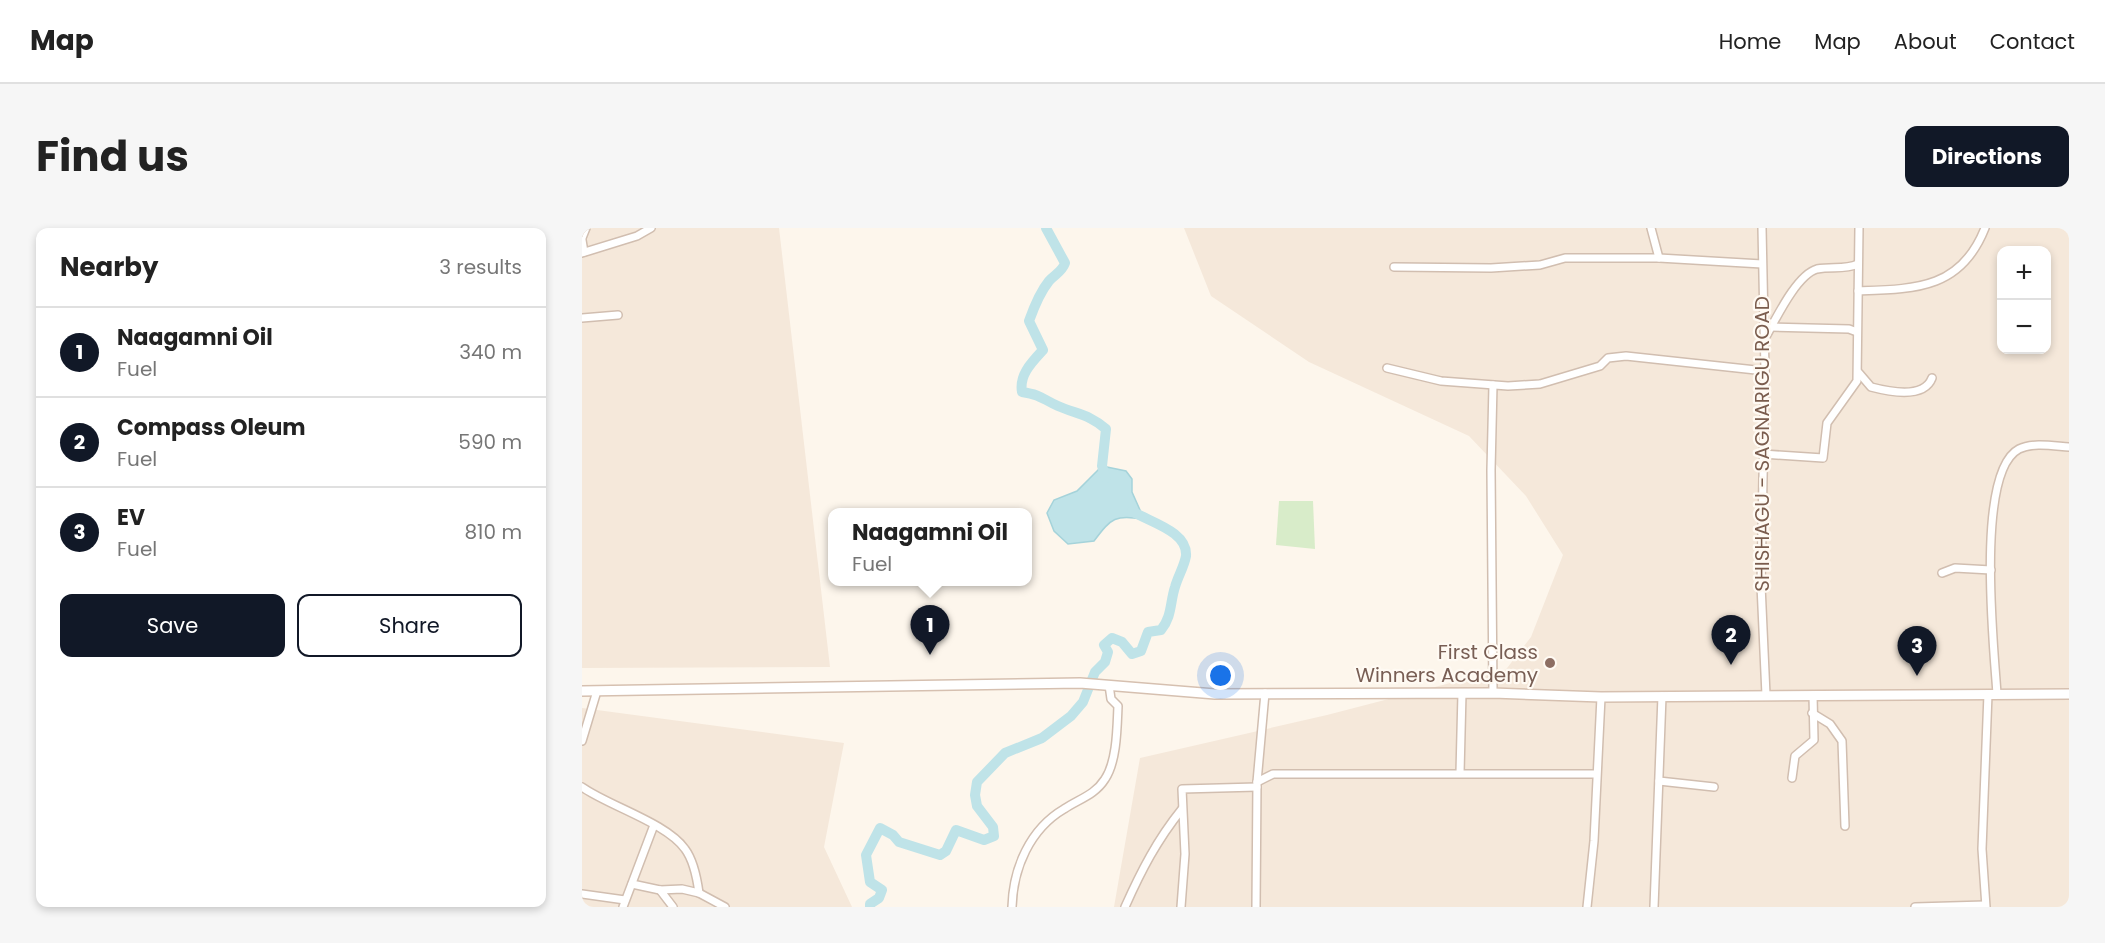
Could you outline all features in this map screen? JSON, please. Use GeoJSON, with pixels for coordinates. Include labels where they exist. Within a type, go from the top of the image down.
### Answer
{"type":"FeatureCollection","features":[{"type":"Feature","properties":{"kind":"main road"},"geometry":{"type":"LineString","coordinates":[[582,691],[1080,683],[1178,693],[1493,693],[1601,697],[2069,694]]}},
{"type":"Feature","properties":{"kind":"street"},"geometry":{"type":"LineString","coordinates":[[586,228],[582,239],[583,253],[637,236],[651,228]]}},
{"type":"Feature","properties":{"kind":"street"},"geometry":{"type":"LineString","coordinates":[[1651,228],[1659,258]]}},
{"type":"Feature","properties":{"kind":"street","name":"SHISHAGU - SAGNARIGU ROAD"},"geometry":{"type":"LineString","coordinates":[[1762,228],[1765,371],[1761,585],[1766,695]]}},
{"type":"Feature","properties":{"kind":"street"},"geometry":{"type":"LineString","coordinates":[[1763,454],[1823,458],[1827,423],[1856,385],[1859,228]]}},
{"type":"Feature","properties":{"kind":"street"},"geometry":{"type":"LineString","coordinates":[[1858,291],[1903,289],[1944,279],[1969,259],[1985,228]]}},
{"type":"Feature","properties":{"kind":"street"},"geometry":{"type":"LineString","coordinates":[[1394,267],[1491,268],[1540,265],[1565,258],[1659,258],[1762,264]]}},
{"type":"Feature","properties":{"kind":"street"},"geometry":{"type":"LineString","coordinates":[[1764,339],[1797,285],[1809,272],[1833,266],[1848,268],[1858,264]]}},
{"type":"Feature","properties":{"kind":"street"},"geometry":{"type":"LineString","coordinates":[[582,318],[618,315]]}},
{"type":"Feature","properties":{"kind":"street"},"geometry":{"type":"LineString","coordinates":[[1771,327],[1857,332]]}},
{"type":"Feature","properties":{"kind":"street"},"geometry":{"type":"LineString","coordinates":[[1387,368],[1441,381],[1493,385],[1540,384],[1600,366],[1608,358],[1626,356],[1716,368],[1765,371]]}},
{"type":"Feature","properties":{"kind":"street"},"geometry":{"type":"LineString","coordinates":[[1858,370],[1866,385],[1888,390],[1921,391],[1929,385],[1932,378]]}},
{"type":"Feature","properties":{"kind":"street"},"geometry":{"type":"LineString","coordinates":[[1493,385],[1491,502],[1493,693]]}},
{"type":"Feature","properties":{"kind":"street"},"geometry":{"type":"LineString","coordinates":[[1915,907],[1985,906],[1982,849],[1993,694],[1991,521],[2006,462],[2019,449],[2028,446],[2069,447]]}},
{"type":"Feature","properties":{"kind":"street"},"geometry":{"type":"LineString","coordinates":[[1942,573],[1955,568],[1992,570]]}},
{"type":"Feature","properties":{"kind":"street"},"geometry":{"type":"LineString","coordinates":[[1012,907],[1017,874],[1031,840],[1064,808],[1090,795],[1104,782],[1110,771],[1118,706],[1112,699],[1109,685]]}},
{"type":"Feature","properties":{"kind":"street"},"geometry":{"type":"LineString","coordinates":[[582,741],[597,691]]}},
{"type":"Feature","properties":{"kind":"street"},"geometry":{"type":"LineString","coordinates":[[1256,907],[1257,785],[1265,693]]}},
{"type":"Feature","properties":{"kind":"street"},"geometry":{"type":"LineString","coordinates":[[1460,773],[1462,693]]}},
{"type":"Feature","properties":{"kind":"street"},"geometry":{"type":"LineString","coordinates":[[1792,778],[1794,756],[1813,742],[1813,695]]}},
{"type":"Feature","properties":{"kind":"street"},"geometry":{"type":"LineString","coordinates":[[1654,907],[1662,696]]}},
{"type":"Feature","properties":{"kind":"street"},"geometry":{"type":"LineString","coordinates":[[1587,907],[1594,841],[1601,697]]}},
{"type":"Feature","properties":{"kind":"street"},"geometry":{"type":"LineString","coordinates":[[1812,713],[1830,724],[1842,741],[1845,826]]}},
{"type":"Feature","properties":{"kind":"street"},"geometry":{"type":"LineString","coordinates":[[1259,766],[1273,774],[1596,774]]}},
{"type":"Feature","properties":{"kind":"street"},"geometry":{"type":"LineString","coordinates":[[1181,907],[1185,856],[1182,789],[1257,785],[1273,774]]}},
{"type":"Feature","properties":{"kind":"street"},"geometry":{"type":"LineString","coordinates":[[1659,782],[1714,787]]}},
{"type":"Feature","properties":{"kind":"street"},"geometry":{"type":"LineString","coordinates":[[582,787],[654,825],[686,850],[692,862],[699,893]]}},
{"type":"Feature","properties":{"kind":"street"},"geometry":{"type":"LineString","coordinates":[[1125,907],[1159,837],[1182,809]]}},
{"type":"Feature","properties":{"kind":"street"},"geometry":{"type":"LineString","coordinates":[[582,894],[624,904],[654,825]]}},
{"type":"Feature","properties":{"kind":"street"},"geometry":{"type":"LineString","coordinates":[[632,884],[660,890],[681,889],[699,893],[726,907]]}},
{"type":"Feature","properties":{"kind":"street"},"geometry":{"type":"LineString","coordinates":[[660,890],[673,907]]}},
{"type":"Feature","properties":{"kind":"shaded area"},"geometry":{"type":"Polygon","coordinates":[[[582,228],[779,228],[830,667],[582,668],[582,228]]]}},
{"type":"Feature","properties":{"kind":"shaded area"},"geometry":{"type":"Polygon","coordinates":[[[1184,228],[2069,228],[2069,907],[1114,907],[1140,758],[1327,715],[1458,681],[1504,672],[1531,637],[1563,555],[1526,496],[1469,436],[1309,362],[1211,296],[1184,228]]]}},
{"type":"Feature","properties":{"kind":"shaded area"},"geometry":{"type":"Polygon","coordinates":[[[582,708],[844,743],[824,847],[852,907],[582,907],[582,708]]]}},
{"type":"Feature","properties":{"kind":"green space"},"geometry":{"type":"Polygon","coordinates":[[[1279,501],[1313,501],[1315,549],[1276,545],[1279,501]]]}},
{"type":"Feature","properties":{"kind":"water"},"geometry":{"type":"Polygon","coordinates":[[[1102,466],[1126,471],[1132,479],[1132,492],[1144,519],[1120,518],[1110,522],[1094,541],[1068,544],[1054,531],[1047,513],[1054,500],[1077,491],[1102,466]]]}},
{"type":"Feature","properties":{"kind":"waterway"},"geometry":{"type":"LineString","coordinates":[[1046,228],[1065,263],[1043,290],[1029,321],[1043,350],[1024,375],[1022,392],[1038,396],[1089,418],[1106,429],[1102,466],[1106,478]]}},
{"type":"Feature","properties":{"kind":"waterway"},"geometry":{"type":"LineString","coordinates":[[870,907],[870,904],[879,898],[882,890],[870,882],[866,855],[880,828],[893,835],[899,842],[940,855],[946,851],[956,830],[984,840],[994,836],[993,827],[977,806],[975,795],[977,782],[1005,753],[1042,738],[1071,716],[1083,702],[1095,672],[1105,662],[1108,652],[1104,645],[1112,638],[1122,642],[1132,654],[1141,651],[1148,632],[1161,630],[1165,625],[1176,583],[1185,560],[1185,547],[1181,540],[1166,528],[1132,511]]}},
{"type":"Feature","properties":{"kind":"place","name":"Naagamni Oil"},"geometry":{"type":"Point","coordinates":[930,655]}},
{"type":"Feature","properties":{"kind":"place","name":"First Class Winners Academy"},"geometry":{"type":"Point","coordinates":[1550,663]}},
{"type":"Feature","properties":{"kind":"place","name":"Compass Oleum"},"geometry":{"type":"Point","coordinates":[1731,665]}},
{"type":"Feature","properties":{"kind":"place","name":"EV"},"geometry":{"type":"Point","coordinates":[1917,676]}}]}
